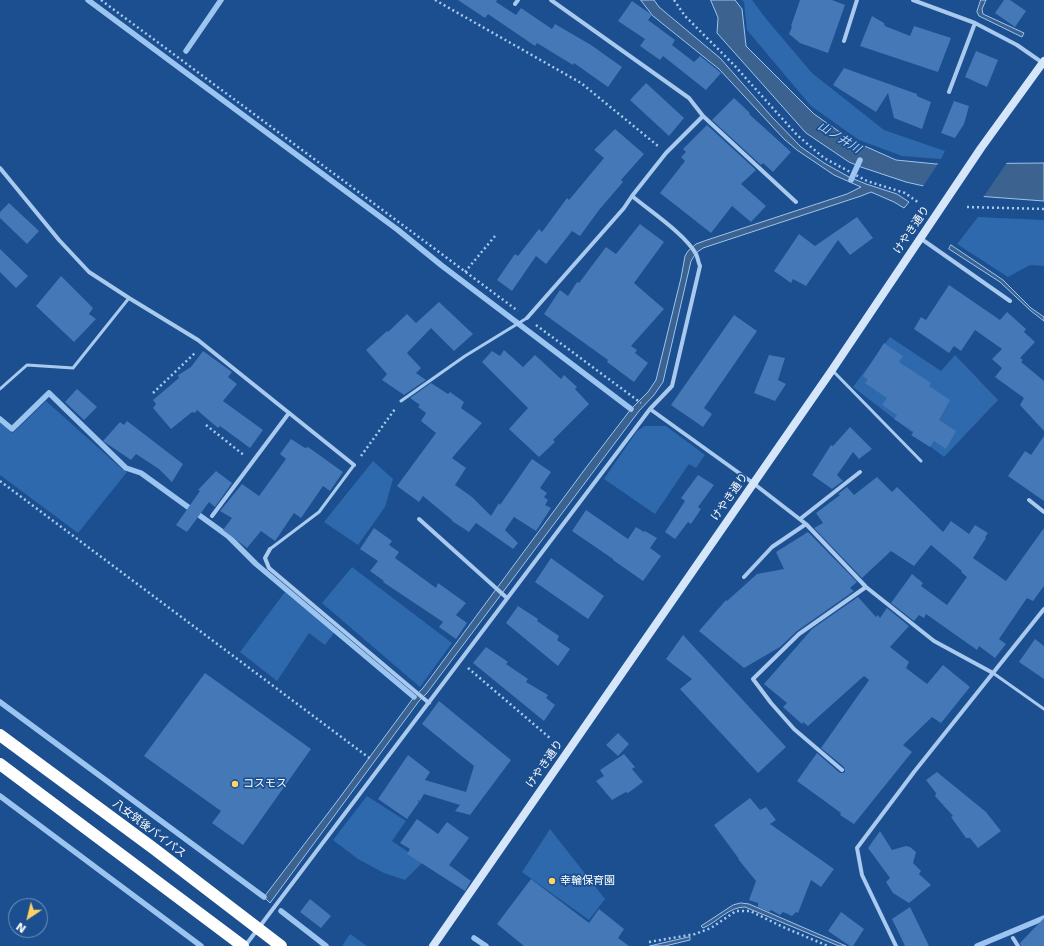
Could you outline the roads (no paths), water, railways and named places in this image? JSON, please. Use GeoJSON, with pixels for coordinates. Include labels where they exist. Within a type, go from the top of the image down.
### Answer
{"type":"FeatureCollection","features":[{"type":"Feature","properties":{"kind":"highway","name":"八女筑後バイパス"},"geometry":{"type":"LineString","coordinates":[[0,735],[153,848],[281,946]]}},
{"type":"Feature","properties":{"kind":"highway"},"geometry":{"type":"LineString","coordinates":[[0,764],[244,946]]}},
{"type":"Feature","properties":{"kind":"street"},"geometry":{"type":"LineString","coordinates":[[515,4],[518,0]]}},
{"type":"Feature","properties":{"kind":"street"},"geometry":{"type":"LineString","coordinates":[[551,0],[689,98],[703,116],[796,202]]}},
{"type":"Feature","properties":{"kind":"street"},"geometry":{"type":"LineString","coordinates":[[844,41],[857,0]]}},
{"type":"Feature","properties":{"kind":"street"},"geometry":{"type":"LineString","coordinates":[[913,0],[975,23],[1017,45],[1044,62]]}},
{"type":"Feature","properties":{"kind":"street"},"geometry":{"type":"LineString","coordinates":[[949,92],[975,23]]}},
{"type":"Feature","properties":{"kind":"street","name":"けやき通り"},"geometry":{"type":"LineString","coordinates":[[433,946],[832,370],[981,148],[1044,62]]}},
{"type":"Feature","properties":{"kind":"street"},"geometry":{"type":"LineString","coordinates":[[527,318],[624,208],[666,153],[703,116]]}},
{"type":"Feature","properties":{"kind":"street"},"geometry":{"type":"LineString","coordinates":[[0,168],[59,240],[90,272],[204,345],[354,465]]}},
{"type":"Feature","properties":{"kind":"street"},"geometry":{"type":"LineString","coordinates":[[244,946],[429,703],[506,596],[650,409],[672,386],[700,266],[690,245],[673,229],[632,196]]}},
{"type":"Feature","properties":{"kind":"street"},"geometry":{"type":"LineString","coordinates":[[920,238],[1010,301]]}},
{"type":"Feature","properties":{"kind":"street"},"geometry":{"type":"LineString","coordinates":[[650,409],[753,483],[800,519],[866,587],[934,641],[993,673]]}},
{"type":"Feature","properties":{"kind":"street"},"geometry":{"type":"LineString","coordinates":[[212,516],[289,413]]}},
{"type":"Feature","properties":{"kind":"street"},"geometry":{"type":"LineString","coordinates":[[800,519],[860,472]]}},
{"type":"Feature","properties":{"kind":"street"},"geometry":{"type":"LineString","coordinates":[[1029,500],[1044,512]]}},
{"type":"Feature","properties":{"kind":"street"},"geometry":{"type":"LineString","coordinates":[[419,519],[506,596]]}},
{"type":"Feature","properties":{"kind":"street"},"geometry":{"type":"LineString","coordinates":[[744,577],[772,547],[806,524]]}},
{"type":"Feature","properties":{"kind":"street"},"geometry":{"type":"LineString","coordinates":[[270,549],[265,558],[269,568],[429,703]]}},
{"type":"Feature","properties":{"kind":"street"},"geometry":{"type":"LineString","coordinates":[[842,770],[794,729],[771,703],[753,679],[799,634],[866,587]]}},
{"type":"Feature","properties":{"kind":"street"},"geometry":{"type":"LineString","coordinates":[[896,946],[862,875],[857,848],[914,772],[1044,609]]}},
{"type":"Feature","properties":{"kind":"street"},"geometry":{"type":"LineString","coordinates":[[1012,938],[1018,946]]}},
{"type":"Feature","properties":{"kind":"lane"},"geometry":{"type":"LineString","coordinates":[[0,388],[27,365],[73,368],[129,298]]}},
{"type":"Feature","properties":{"kind":"lane"},"geometry":{"type":"LineString","coordinates":[[401,401],[465,356],[527,318]]}},
{"type":"Feature","properties":{"kind":"lane"},"geometry":{"type":"LineString","coordinates":[[832,370],[921,461]]}},
{"type":"Feature","properties":{"kind":"lane"},"geometry":{"type":"LineString","coordinates":[[270,549],[319,512],[354,465]]}},
{"type":"Feature","properties":{"kind":"lane"},"geometry":{"type":"LineString","coordinates":[[993,673],[1044,709]]}},
{"type":"Feature","properties":{"kind":"water"},"geometry":{"type":"Polygon","coordinates":[[[641,0],[654,0],[659,7],[720,58],[772,117],[801,147],[824,163],[849,177],[897,194],[909,202],[904,208],[871,192],[703,248],[696,253],[691,261],[663,382],[654,395],[639,411],[427,693],[419,701],[270,903],[264,897],[414,697],[423,688],[585,469],[631,409],[648,392],[656,380],[685,256],[688,251],[696,244],[847,194],[861,187],[834,175],[797,150],[784,139],[719,69],[653,16],[641,0]]]}},
{"type":"Feature","properties":{"kind":"water","name":"山ノ井川"},"geometry":{"type":"Polygon","coordinates":[[[711,0],[735,0],[742,9],[746,46],[814,114],[851,140],[896,160],[936,164],[1044,163],[1044,201],[963,195],[906,182],[849,162],[806,133],[717,33],[718,18],[711,0]]]}},
{"type":"Feature","properties":{"kind":"water"},"geometry":{"type":"Polygon","coordinates":[[[981,0],[986,0],[982,9],[983,14],[1024,33],[1022,37],[979,16],[977,12],[981,0]]]}},
{"type":"Feature","properties":{"kind":"water"},"geometry":{"type":"Polygon","coordinates":[[[951,245],[1003,280],[1031,308],[1044,317],[1044,321],[1000,282],[949,249],[951,245]]]}},
{"type":"Feature","properties":{"kind":"water"},"geometry":{"type":"Polygon","coordinates":[[[741,903],[749,904],[846,946],[839,946],[745,907],[733,909],[703,928],[701,926],[733,905],[741,903]]]}},
{"type":"Feature","properties":{"kind":"water"},"geometry":{"type":"Polygon","coordinates":[[[690,937],[690,940],[665,946],[650,946],[690,937]]]}},
{"type":"Feature","properties":{"kind":"waterway"},"geometry":{"type":"LineString","coordinates":[[88,0],[398,230],[441,265],[631,409]]}},
{"type":"Feature","properties":{"kind":"waterway"},"geometry":{"type":"LineString","coordinates":[[186,51],[221,0]]}},
{"type":"Feature","properties":{"kind":"waterway","name":"山ノ井川"},"geometry":{"type":"LineString","coordinates":[[851,180],[860,160]]}},
{"type":"Feature","properties":{"kind":"waterway"},"geometry":{"type":"LineString","coordinates":[[0,419],[12,429],[49,393],[126,468],[141,473],[228,536],[256,564],[414,697]]}},
{"type":"Feature","properties":{"kind":"waterway"},"geometry":{"type":"LineString","coordinates":[[0,702],[264,897]]}},
{"type":"Feature","properties":{"kind":"waterway"},"geometry":{"type":"LineString","coordinates":[[0,796],[201,946]]}},
{"type":"Feature","properties":{"kind":"waterway"},"geometry":{"type":"LineString","coordinates":[[281,911],[326,946]]}},
{"type":"Feature","properties":{"kind":"waterway"},"geometry":{"type":"LineString","coordinates":[[977,946],[1044,918]]}},
{"type":"Feature","properties":{"kind":"waterway"},"geometry":{"type":"LineString","coordinates":[[474,938],[486,946]]}},
{"type":"Feature","properties":{"kind":"place","name":"コスモス"},"geometry":{"type":"Point","coordinates":[235,784]}},
{"type":"Feature","properties":{"kind":"place","name":"幸輪保育園"},"geometry":{"type":"Point","coordinates":[552,881]}}]}
